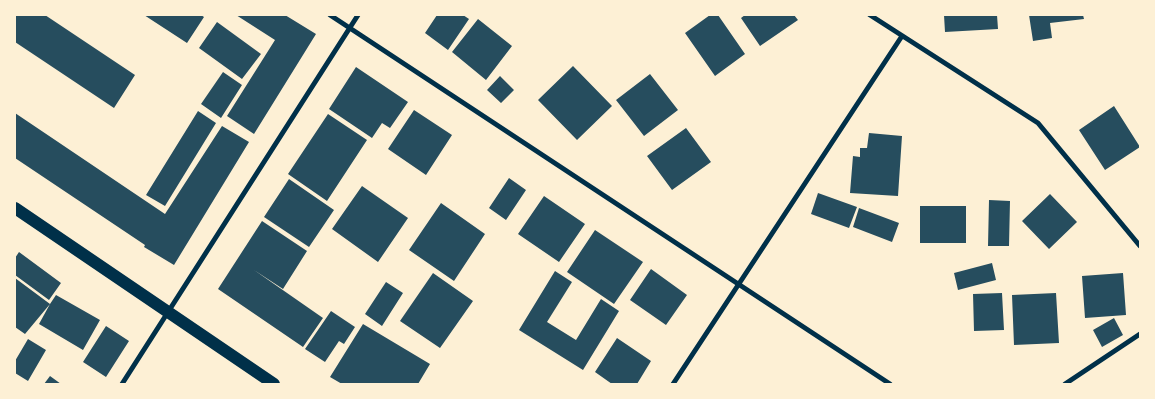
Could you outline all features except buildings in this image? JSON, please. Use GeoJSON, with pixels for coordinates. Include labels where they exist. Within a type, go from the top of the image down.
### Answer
{"type":"FeatureCollection","features":[{"type":"Feature","properties":{"kind":"main road"},"geometry":{"type":"LineString","coordinates":[[15,208],[274,384]]}},
{"type":"Feature","properties":{"kind":"street"},"geometry":{"type":"LineString","coordinates":[[330,15],[890,384]]}},
{"type":"Feature","properties":{"kind":"street"},"geometry":{"type":"LineString","coordinates":[[122,384],[358,15]]}},
{"type":"Feature","properties":{"kind":"street"},"geometry":{"type":"LineString","coordinates":[[870,15],[1038,123],[1140,246]]}},
{"type":"Feature","properties":{"kind":"street"},"geometry":{"type":"LineString","coordinates":[[673,384],[902,36]]}},
{"type":"Feature","properties":{"kind":"street"},"geometry":{"type":"LineString","coordinates":[[1065,384],[1140,334]]}}]}
